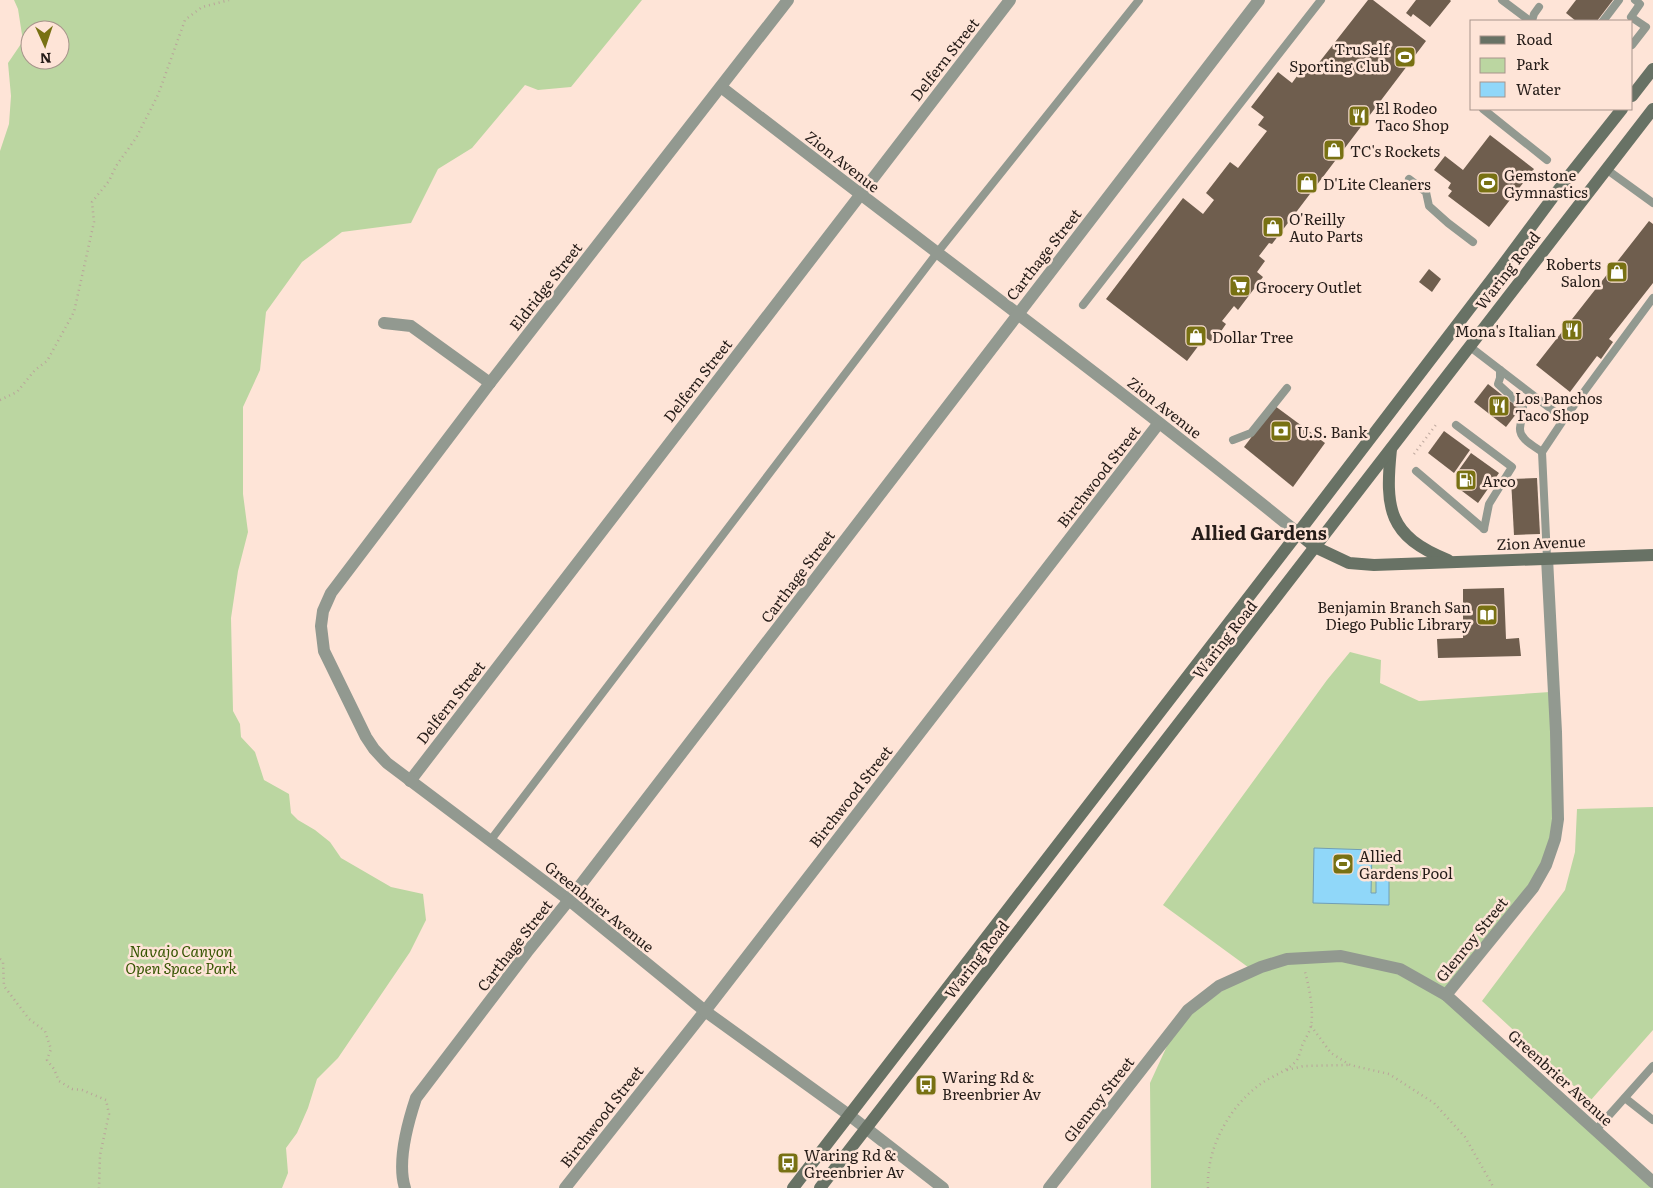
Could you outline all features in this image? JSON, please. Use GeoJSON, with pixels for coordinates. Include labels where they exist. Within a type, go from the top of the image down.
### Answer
{"type":"FeatureCollection","features":[{"type":"Feature","properties":{"kind":"main road"},"geometry":{"type":"LineString","coordinates":[[1633,95],[1653,69]]}},
{"type":"Feature","properties":{"kind":"main road","name":"Waring Road"},"geometry":{"type":"LineString","coordinates":[[820,1188],[1653,109]]}},
{"type":"Feature","properties":{"kind":"main road","name":"Waring Road"},"geometry":{"type":"LineString","coordinates":[[793,1188],[1621,110]]}},
{"type":"Feature","properties":{"kind":"main road"},"geometry":{"type":"LineString","coordinates":[[1391,450],[1389,489],[1392,511],[1400,528],[1408,538],[1423,550],[1452,562]]}},
{"type":"Feature","properties":{"kind":"main road","name":"Zion Avenue"},"geometry":{"type":"LineString","coordinates":[[1298,533],[1315,547],[1349,563],[1357,564],[1374,565],[1653,555]]}},
{"type":"Feature","properties":{"kind":"street","name":"Eldridge Street"},"geometry":{"type":"LineString","coordinates":[[331,593],[490,383],[788,0]]}},
{"type":"Feature","properties":{"kind":"street","name":"Delfern Street"},"geometry":{"type":"LineString","coordinates":[[410,781],[1010,0]]}},
{"type":"Feature","properties":{"kind":"street","name":"Carthage Street"},"geometry":{"type":"LineString","coordinates":[[405,1188],[402,1159],[411,1113],[416,1098],[1259,0]]}},
{"type":"Feature","properties":{"kind":"street","name":"Zion Avenue"},"geometry":{"type":"LineString","coordinates":[[721,87],[1018,314],[1298,533]]}},
{"type":"Feature","properties":{"kind":"street"},"geometry":{"type":"LineString","coordinates":[[384,324],[411,326],[490,383]]}},
{"type":"Feature","properties":{"kind":"street","name":"Birchwood Street"},"geometry":{"type":"LineString","coordinates":[[565,1188],[705,1012],[1159,423]]}},
{"type":"Feature","properties":{"kind":"street","name":"Glenroy Street"},"geometry":{"type":"LineString","coordinates":[[1049,1188],[1188,1010],[1219,986],[1252,970],[1288,959],[1341,956],[1400,969],[1446,995],[1533,888],[1546,865],[1555,839],[1558,819],[1556,732],[1547,558]]}},
{"type":"Feature","properties":{"kind":"street","name":"Greenbrier Avenue"},"geometry":{"type":"LineString","coordinates":[[331,593],[323,611],[321,626],[324,652],[366,737],[387,763],[569,900],[705,1012],[849,1115],[943,1188]]}},
{"type":"Feature","properties":{"kind":"street","name":"Greenbrier Avenue"},"geometry":{"type":"LineString","coordinates":[[1446,995],[1653,1182]]}},
{"type":"Feature","properties":{"kind":"lane"},"geometry":{"type":"LineString","coordinates":[[490,841],[937,253],[1139,0]]}},
{"type":"Feature","properties":{"kind":"lane"},"geometry":{"type":"LineString","coordinates":[[1083,305],[1321,0]]}},
{"type":"Feature","properties":{"kind":"lane"},"geometry":{"type":"LineString","coordinates":[[1502,0],[1530,20]]}},
{"type":"Feature","properties":{"kind":"lane"},"geometry":{"type":"LineString","coordinates":[[1604,20],[1619,0]]}},
{"type":"Feature","properties":{"kind":"lane"},"geometry":{"type":"LineString","coordinates":[[1633,44],[1646,27],[1631,17],[1640,4],[1635,0]]}},
{"type":"Feature","properties":{"kind":"lane"},"geometry":{"type":"LineString","coordinates":[[1531,20],[1539,7]]}},
{"type":"Feature","properties":{"kind":"lane"},"geometry":{"type":"LineString","coordinates":[[1484,110],[1546,160]]}},
{"type":"Feature","properties":{"kind":"lane"},"geometry":{"type":"LineString","coordinates":[[1606,170],[1653,203]]}},
{"type":"Feature","properties":{"kind":"lane"},"geometry":{"type":"LineString","coordinates":[[1409,179],[1426,192],[1429,206],[1448,224],[1474,242]]}},
{"type":"Feature","properties":{"kind":"lane"},"geometry":{"type":"LineString","coordinates":[[1547,558],[1542,452],[1653,298]]}},
{"type":"Feature","properties":{"kind":"lane"},"geometry":{"type":"LineString","coordinates":[[1469,346],[1564,419]]}},
{"type":"Feature","properties":{"kind":"lane"},"geometry":{"type":"LineString","coordinates":[[1500,370],[1498,384],[1523,407],[1520,426],[1522,438],[1542,452]]}},
{"type":"Feature","properties":{"kind":"lane"},"geometry":{"type":"LineString","coordinates":[[1233,440],[1251,433],[1288,388]]}},
{"type":"Feature","properties":{"kind":"lane"},"geometry":{"type":"LineString","coordinates":[[1416,471],[1484,529],[1489,504],[1512,467],[1456,425]]}},
{"type":"Feature","properties":{"kind":"lane"},"geometry":{"type":"LineString","coordinates":[[1596,1130],[1653,1066]]}},
{"type":"Feature","properties":{"kind":"lane"},"geometry":{"type":"LineString","coordinates":[[1625,1098],[1653,1120]]}},
{"type":"Feature","properties":{"kind":"path"},"geometry":{"type":"LineString","coordinates":[[0,400],[17,392],[35,370],[47,361],[74,312],[94,222],[92,202],[109,181],[116,166],[136,138],[158,95],[185,20],[202,7],[229,0]]}},
{"type":"Feature","properties":{"kind":"path"},"geometry":{"type":"LineString","coordinates":[[1414,454],[1438,422]]}},
{"type":"Feature","properties":{"kind":"path"},"geometry":{"type":"LineString","coordinates":[[1208,1188],[1208,1174],[1214,1148],[1223,1129],[1241,1102],[1264,1082],[1284,1071],[1297,1060],[1311,1026],[1312,1016],[1302,958]]}},
{"type":"Feature","properties":{"kind":"path"},"geometry":{"type":"LineString","coordinates":[[0,959],[3,962],[4,986],[29,1018],[45,1032],[51,1049],[47,1060],[54,1069],[58,1082],[72,1089],[82,1090],[106,1100],[109,1114],[100,1155],[99,1188]]}},
{"type":"Feature","properties":{"kind":"path"},"geometry":{"type":"LineString","coordinates":[[1311,1026],[1331,1053],[1350,1064],[1389,1074],[1434,1103],[1465,1137],[1494,1188]]}},
{"type":"Feature","properties":{"kind":"path"},"geometry":{"type":"LineString","coordinates":[[1284,1071],[1304,1066],[1350,1064]]}},
{"type":"Feature","properties":{"kind":"green space","name":"Navajo Canyon Open Space Park"},"geometry":{"type":"Polygon","coordinates":[[[14,0],[642,0],[571,87],[538,90],[525,85],[472,148],[438,169],[411,223],[342,232],[302,262],[266,312],[260,370],[243,407],[243,494],[248,532],[238,571],[231,618],[233,711],[240,724],[241,737],[255,752],[264,780],[289,794],[291,813],[330,842],[341,858],[391,887],[423,894],[426,920],[410,952],[338,1058],[317,1079],[308,1108],[297,1133],[286,1148],[288,1173],[282,1188],[0,1188],[0,151],[9,124],[11,96],[8,63],[20,45],[20,70],[70,70],[70,20],[20,20],[20,22],[14,0]]]}},
{"type":"Feature","properties":{"kind":"green space"},"geometry":{"type":"Polygon","coordinates":[[[1350,652],[1381,660],[1380,683],[1419,701],[1550,692],[1556,821],[1545,867],[1447,996],[1653,1188],[1151,1188],[1150,1083],[1178,1022],[1252,970],[1163,905],[1327,680],[1350,652]]]}},
{"type":"Feature","properties":{"kind":"green space"},"geometry":{"type":"Polygon","coordinates":[[[1653,807],[1653,1030],[1590,1101],[1482,1001],[1565,890],[1575,852],[1577,809],[1653,807]]]}},
{"type":"Feature","properties":{"kind":"water","name":"Allied Gardens Pool"},"geometry":{"type":"Polygon","coordinates":[[[1314,848],[1372,850],[1371,893],[1376,893],[1376,878],[1389,878],[1389,905],[1313,903],[1314,848]]]}},
{"type":"Feature","properties":{"kind":"building"},"geometry":{"type":"Polygon","coordinates":[[[1368,0],[1373,0],[1426,41],[1272,244],[1269,243],[1259,256],[1265,261],[1257,272],[1263,277],[1238,310],[1234,306],[1222,321],[1226,324],[1213,343],[1205,337],[1187,361],[1106,299],[1183,198],[1203,214],[1214,200],[1206,193],[1230,162],[1238,168],[1267,131],[1258,125],[1264,117],[1251,107],[1278,72],[1292,83],[1303,68],[1310,74],[1368,0]]]}},
{"type":"Feature","properties":{"kind":"building"},"geometry":{"type":"Polygon","coordinates":[[[1416,0],[1451,1],[1430,27],[1413,14],[1411,17],[1406,13],[1416,0]]]}},
{"type":"Feature","properties":{"kind":"building"},"geometry":{"type":"Polygon","coordinates":[[[1576,0],[1613,0],[1598,20],[1575,20],[1566,13],[1576,0]]]}},
{"type":"Feature","properties":{"kind":"building"},"geometry":{"type":"Polygon","coordinates":[[[1490,135],[1534,169],[1489,227],[1448,196],[1452,191],[1448,188],[1451,183],[1434,170],[1445,156],[1463,170],[1490,135]]]}},
{"type":"Feature","properties":{"kind":"building"},"geometry":{"type":"Polygon","coordinates":[[[1649,221],[1653,224],[1653,283],[1609,339],[1613,342],[1601,359],[1597,356],[1570,392],[1536,365],[1649,221]]]}},
{"type":"Feature","properties":{"kind":"building"},"geometry":{"type":"Polygon","coordinates":[[[1429,269],[1441,279],[1432,292],[1419,282],[1429,269]]]}},
{"type":"Feature","properties":{"kind":"building"},"geometry":{"type":"Polygon","coordinates":[[[1488,384],[1520,409],[1506,427],[1474,402],[1488,384]]]}},
{"type":"Feature","properties":{"kind":"building"},"geometry":{"type":"Polygon","coordinates":[[[1275,406],[1325,443],[1293,487],[1244,447],[1275,406]]]}},
{"type":"Feature","properties":{"kind":"building"},"geometry":{"type":"Polygon","coordinates":[[[1444,431],[1470,450],[1454,473],[1428,453],[1444,431]]]}},
{"type":"Feature","properties":{"kind":"building"},"geometry":{"type":"Polygon","coordinates":[[[1471,453],[1499,473],[1478,503],[1458,488],[1464,480],[1456,474],[1471,453]]]}},
{"type":"Feature","properties":{"kind":"building"},"geometry":{"type":"Polygon","coordinates":[[[1537,478],[1540,534],[1514,535],[1511,479],[1537,478]]]}},
{"type":"Feature","properties":{"kind":"building"},"geometry":{"type":"Polygon","coordinates":[[[1504,588],[1506,639],[1519,638],[1521,656],[1438,658],[1437,639],[1463,638],[1463,589],[1504,588]]]}},
{"type":"Feature","properties":{"kind":"place","name":"TruSelf Sporting Club"},"geometry":{"type":"Point","coordinates":[1405,57]}},
{"type":"Feature","properties":{"kind":"place","name":"El Rodeo Taco Shop"},"geometry":{"type":"Point","coordinates":[1359,116]}},
{"type":"Feature","properties":{"kind":"place","name":"TC's Rockets"},"geometry":{"type":"Point","coordinates":[1334,150]}},
{"type":"Feature","properties":{"kind":"place","name":"D'Lite Cleaners"},"geometry":{"type":"Point","coordinates":[1307,183]}},
{"type":"Feature","properties":{"kind":"place","name":"Gemstone Gymnastics"},"geometry":{"type":"Point","coordinates":[1488,183]}},
{"type":"Feature","properties":{"kind":"place","name":"O'Reilly Auto Parts"},"geometry":{"type":"Point","coordinates":[1273,227]}},
{"type":"Feature","properties":{"kind":"place","name":"Roberts Salon"},"geometry":{"type":"Point","coordinates":[1617,272]}},
{"type":"Feature","properties":{"kind":"place","name":"Grocery Outlet"},"geometry":{"type":"Point","coordinates":[1240,286]}},
{"type":"Feature","properties":{"kind":"place","name":"Mona's Italian"},"geometry":{"type":"Point","coordinates":[1572,330]}},
{"type":"Feature","properties":{"kind":"place","name":"Dollar Tree"},"geometry":{"type":"Point","coordinates":[1196,336]}},
{"type":"Feature","properties":{"kind":"place","name":"Los Panchos Taco Shop"},"geometry":{"type":"Point","coordinates":[1499,406]}},
{"type":"Feature","properties":{"kind":"place","name":"U.S. Bank"},"geometry":{"type":"Point","coordinates":[1281,431]}},
{"type":"Feature","properties":{"kind":"place","name":"Arco"},"geometry":{"type":"Point","coordinates":[1466,480]}},
{"type":"Feature","properties":{"kind":"place","name":"Benjamin Branch San Diego Public Library"},"geometry":{"type":"Point","coordinates":[1487,615]}},
{"type":"Feature","properties":{"kind":"place","name":"Allied Gardens Pool"},"geometry":{"type":"Point","coordinates":[1343,864]}},
{"type":"Feature","properties":{"kind":"place","name":"Waring Rd & Breenbrier Av"},"geometry":{"type":"Point","coordinates":[926,1085]}},
{"type":"Feature","properties":{"kind":"place","name":"Waring Rd & Greenbrier Av"},"geometry":{"type":"Point","coordinates":[788,1163]}},
{"type":"Feature","properties":{"kind":"district","name":"Allied Gardens"},"geometry":{"type":"Point","coordinates":[1259,532]}}]}
